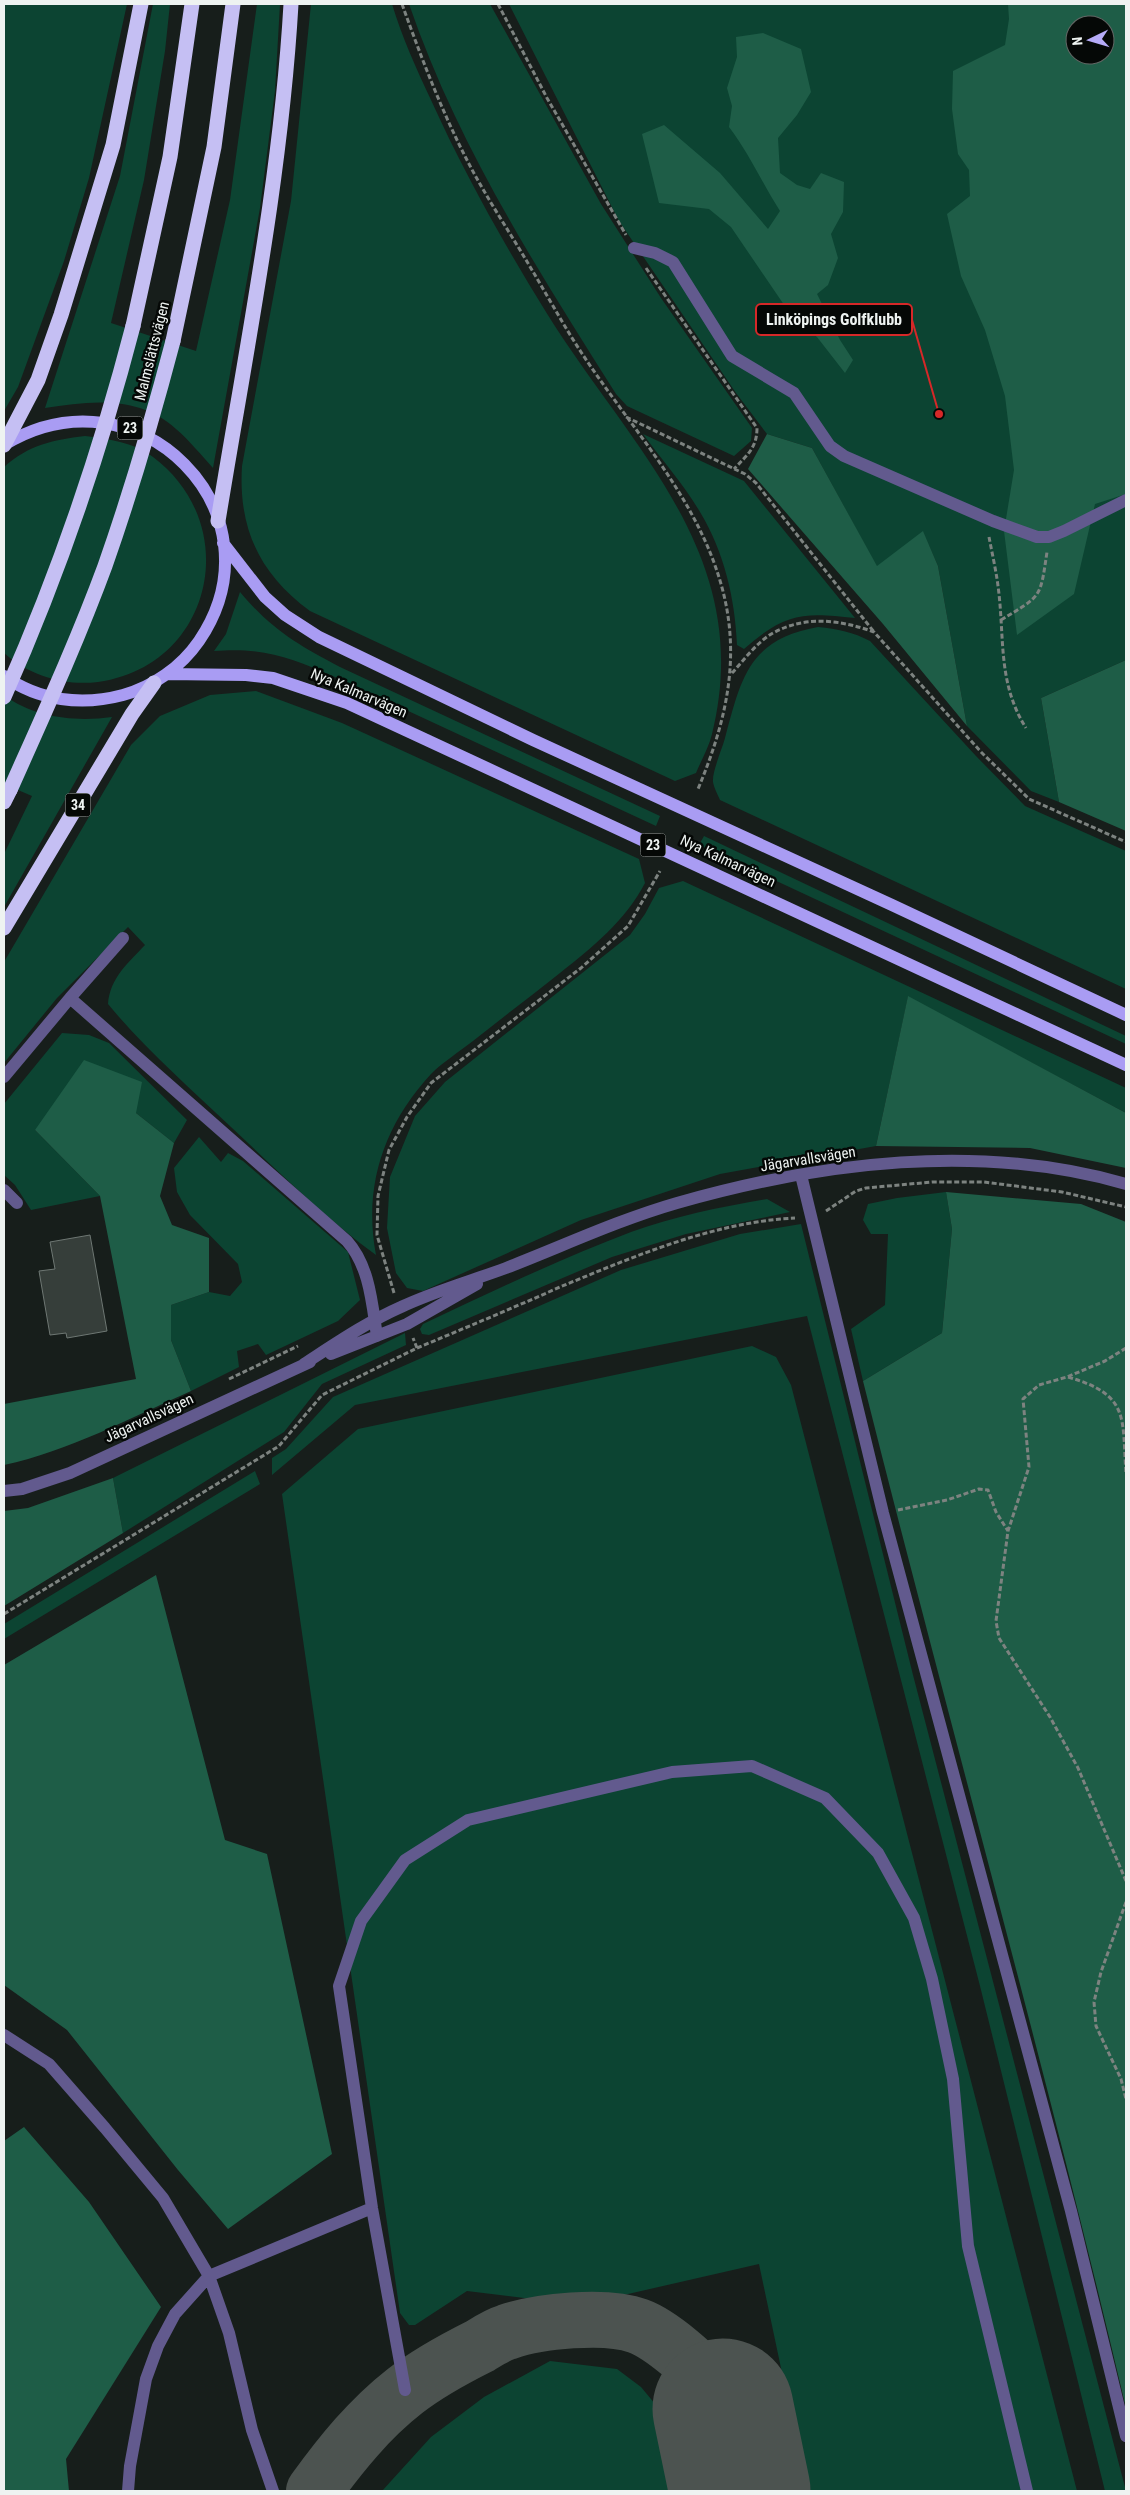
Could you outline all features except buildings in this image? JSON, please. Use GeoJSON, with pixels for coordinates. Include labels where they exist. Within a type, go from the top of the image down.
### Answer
{"type":"FeatureCollection","features":[{"type":"Feature","properties":{"kind":"highway"},"geometry":{"type":"LineString","coordinates":[[4,445],[38,380],[61,315],[113,145],[141,4]]}},
{"type":"Feature","properties":{"kind":"highway","name":"Malmslättsvägen"},"geometry":{"type":"LineString","coordinates":[[4,697],[61,557],[110,412],[133,326],[170,157],[192,4]]}},
{"type":"Feature","properties":{"kind":"highway","name":"Malmslättsvägen"},"geometry":{"type":"LineString","coordinates":[[7,796],[60,678],[105,566],[150,426],[173,341],[214,147],[233,4]]}},
{"type":"Feature","properties":{"kind":"highway"},"geometry":{"type":"LineString","coordinates":[[218,521],[269,213],[282,114],[291,4]]}},
{"type":"Feature","properties":{"kind":"highway","name":"34"},"geometry":{"type":"LineString","coordinates":[[4,928],[132,714],[154,683]]}},
{"type":"Feature","properties":{"kind":"main road","name":"Nya Kalmarvägen"},"geometry":{"type":"LineString","coordinates":[[4,445],[23,434],[66,421],[109,423],[131,428],[169,450],[186,464],[203,488],[218,521],[223,543],[223,580],[213,616],[194,648],[167,674],[154,683],[116,697],[84,701],[60,700],[36,693],[4,676]]}},
{"type":"Feature","properties":{"kind":"main road","name":"Nya Kalmarvägen"},"geometry":{"type":"LineString","coordinates":[[223,543],[265,598],[285,615],[319,637],[533,740],[883,900],[1126,1015]]}},
{"type":"Feature","properties":{"kind":"main road","name":"Nya Kalmarvägen"},"geometry":{"type":"LineString","coordinates":[[167,674],[246,675],[273,678],[346,703],[1126,1065]]}},
{"type":"Feature","properties":{"kind":"street"},"geometry":{"type":"LineString","coordinates":[[634,248],[655,253],[672,262],[732,356],[794,393],[830,446],[844,456],[986,518],[1037,537],[1049,537],[1126,500]]}},
{"type":"Feature","properties":{"kind":"street"},"geometry":{"type":"LineString","coordinates":[[4,1077],[123,938]]}},
{"type":"Feature","properties":{"kind":"street"},"geometry":{"type":"LineString","coordinates":[[70,998],[348,1241],[356,1251],[365,1273],[377,1336]]}},
{"type":"Feature","properties":{"kind":"street","name":"Jägarvallsvägen"},"geometry":{"type":"LineString","coordinates":[[304,1364],[374,1320],[400,1307],[507,1267],[560,1244],[675,1204],[801,1175],[884,1164],[969,1161],[1054,1169],[1099,1176],[1126,1184]]}},
{"type":"Feature","properties":{"kind":"street"},"geometry":{"type":"LineString","coordinates":[[801,1175],[883,1513],[1072,2211],[1126,2436]]}},
{"type":"Feature","properties":{"kind":"street"},"geometry":{"type":"LineString","coordinates":[[4,1190],[17,1203]]}},
{"type":"Feature","properties":{"kind":"street","name":"Jägarvallsvägen"},"geometry":{"type":"LineString","coordinates":[[4,1491],[22,1489],[70,1473],[304,1364],[408,1324],[507,1267]]}},
{"type":"Feature","properties":{"kind":"street"},"geometry":{"type":"LineString","coordinates":[[405,2390],[372,2208],[339,1986],[361,1921],[405,1860],[468,1820],[672,1772],[752,1766],[825,1798],[878,1853],[914,1918],[932,1979],[953,2079],[968,2246],[1027,2491]]}},
{"type":"Feature","properties":{"kind":"street"},"geometry":{"type":"LineString","coordinates":[[4,2035],[49,2064],[163,2198],[209,2276],[229,2333],[252,2430],[273,2491]]}},
{"type":"Feature","properties":{"kind":"street"},"geometry":{"type":"LineString","coordinates":[[128,2491],[146,2379],[158,2346],[175,2314],[209,2276],[372,2208]]}},
{"type":"Feature","properties":{"kind":"path"},"geometry":{"type":"LineString","coordinates":[[402,4],[420,55],[468,162],[580,350],[681,496],[702,531],[721,584],[726,608],[732,673],[722,724],[698,789]]}},
{"type":"Feature","properties":{"kind":"path"},"geometry":{"type":"LineString","coordinates":[[624,416],[745,474],[756,483],[874,632],[981,752],[1029,799],[1126,842]]}},
{"type":"Feature","properties":{"kind":"path"},"geometry":{"type":"LineString","coordinates":[[986,518],[998,586],[1002,662],[1016,713],[1026,728]]}},
{"type":"Feature","properties":{"kind":"path"},"geometry":{"type":"LineString","coordinates":[[1001,620],[1034,600],[1041,591],[1049,537]]}},
{"type":"Feature","properties":{"kind":"path"},"geometry":{"type":"LineString","coordinates":[[732,673],[758,645],[773,634],[788,627],[810,621],[828,621],[852,624],[874,632]]}},
{"type":"Feature","properties":{"kind":"path"},"geometry":{"type":"LineString","coordinates":[[400,1307],[390,1285],[377,1235],[378,1196],[389,1150],[407,1117],[432,1083],[581,968],[628,926],[660,872]]}},
{"type":"Feature","properties":{"kind":"path"},"geometry":{"type":"LineString","coordinates":[[4,1614],[279,1446],[322,1395],[417,1348],[620,1262],[666,1246],[753,1223],[824,1212],[856,1191],[866,1188],[941,1182],[984,1182],[1062,1192],[1126,1207]]}},
{"type":"Feature","properties":{"kind":"path"},"geometry":{"type":"LineString","coordinates":[[371,1298],[390,1285]]}},
{"type":"Feature","properties":{"kind":"path"},"geometry":{"type":"LineString","coordinates":[[408,1324],[417,1348]]}},
{"type":"Feature","properties":{"kind":"path"},"geometry":{"type":"LineString","coordinates":[[222,1382],[306,1342]]}},
{"type":"Feature","properties":{"kind":"path"},"geometry":{"type":"LineString","coordinates":[[1126,1348],[1105,1361],[1068,1377],[1039,1384],[1023,1399],[1029,1467],[1008,1532],[996,1621],[999,1638],[1050,1717],[1078,1768],[1126,1881]]}},
{"type":"Feature","properties":{"kind":"path"},"geometry":{"type":"LineString","coordinates":[[1068,1377],[1087,1382],[1102,1390],[1115,1401],[1121,1416],[1126,1474]]}},
{"type":"Feature","properties":{"kind":"path"},"geometry":{"type":"LineString","coordinates":[[883,1513],[947,1500],[979,1489],[988,1490],[996,1512],[1008,1532]]}},
{"type":"Feature","properties":{"kind":"path"},"geometry":{"type":"LineString","coordinates":[[1126,1902],[1125,1911],[1101,1972],[1094,2002],[1096,2026],[1121,2079],[1126,2099]]}},
{"type":"Feature","properties":{"kind":"green space"},"geometry":{"type":"Polygon","coordinates":[[[4,4],[127,4],[89,178],[64,261],[18,387],[4,411],[4,4]]]}},
{"type":"Feature","properties":{"kind":"green space"},"geometry":{"type":"Polygon","coordinates":[[[153,4],[170,4],[165,51],[144,180],[111,323],[196,351],[230,200],[257,4],[280,4],[275,91],[260,208],[213,468],[176,429],[162,418],[146,410],[114,403],[45,408],[120,176],[153,4]]]}},
{"type":"Feature","properties":{"kind":"green space"},"geometry":{"type":"Polygon","coordinates":[[[311,4],[392,4],[420,76],[471,181],[500,234],[546,312],[647,459],[677,508],[701,558],[717,612],[721,670],[712,734],[696,773],[675,781],[310,611],[278,582],[265,565],[256,548],[244,510],[242,466],[291,201],[311,4]]]}},
{"type":"Feature","properties":{"kind":"green space"},"geometry":{"type":"Polygon","coordinates":[[[409,4],[490,4],[601,204],[661,298],[752,428],[751,441],[734,456],[627,406],[616,394],[528,253],[501,205],[450,106],[428,56],[409,4]]]}},
{"type":"Feature","properties":{"kind":"green space"},"geometry":{"type":"Polygon","coordinates":[[[509,4],[1126,4],[1126,660],[1041,698],[1059,802],[1031,791],[967,726],[938,566],[923,532],[877,567],[812,448],[767,434],[736,393],[619,221],[509,4]]]}},
{"type":"Feature","properties":{"kind":"green space"},"geometry":{"type":"Polygon","coordinates":[[[1008,4],[1126,4],[1126,494],[1095,504],[1074,594],[1017,635],[1004,531],[1014,470],[1005,396],[985,330],[961,276],[947,214],[970,196],[969,170],[958,154],[952,109],[953,71],[1005,45],[1009,19],[1008,4]]]}},
{"type":"Feature","properties":{"kind":"green space"},"geometry":{"type":"Polygon","coordinates":[[[763,33],[801,49],[811,92],[797,115],[778,138],[780,173],[797,185],[810,189],[821,173],[844,182],[843,212],[831,234],[838,258],[828,285],[817,294],[840,340],[853,360],[845,373],[817,337],[795,321],[731,227],[709,209],[659,203],[642,134],[664,125],[720,173],[768,229],[780,211],[743,147],[729,127],[732,106],[727,88],[737,57],[736,37],[763,33]]]}},
{"type":"Feature","properties":{"kind":"green space"},"geometry":{"type":"Polygon","coordinates":[[[643,434],[744,481],[855,618],[821,615],[795,618],[771,628],[744,649],[737,645],[731,593],[716,543],[694,502],[643,434]]]}},
{"type":"Feature","properties":{"kind":"green space"},"geometry":{"type":"Polygon","coordinates":[[[767,434],[812,448],[877,566],[923,531],[938,566],[967,726],[883,624],[748,469],[767,434]]]}},
{"type":"Feature","properties":{"kind":"green space"},"geometry":{"type":"Polygon","coordinates":[[[85,436],[129,445],[153,457],[181,486],[199,519],[206,554],[203,589],[190,622],[168,650],[137,671],[98,682],[85,683],[48,678],[25,668],[4,653],[4,467],[23,453],[42,445],[62,439],[85,436]]]}},
{"type":"Feature","properties":{"kind":"green space"},"geometry":{"type":"Polygon","coordinates":[[[240,592],[274,626],[311,651],[340,667],[660,816],[656,826],[305,664],[263,652],[214,651],[226,634],[240,592]]]}},
{"type":"Feature","properties":{"kind":"green space"},"geometry":{"type":"Polygon","coordinates":[[[818,627],[845,631],[870,641],[1025,806],[1126,851],[1126,989],[720,800],[713,782],[714,772],[737,697],[743,680],[752,664],[762,652],[777,641],[795,633],[818,627]]]}},
{"type":"Feature","properties":{"kind":"green space"},"geometry":{"type":"Polygon","coordinates":[[[1126,660],[1126,831],[1059,802],[1041,698],[1126,660]]]}},
{"type":"Feature","properties":{"kind":"green space"},"geometry":{"type":"Polygon","coordinates":[[[256,691],[342,723],[639,859],[645,883],[628,909],[596,943],[549,982],[441,1065],[415,1094],[401,1114],[390,1135],[375,1181],[372,1205],[376,1255],[338,1225],[284,1177],[152,1052],[108,1004],[112,986],[121,971],[145,945],[128,927],[57,998],[4,1063],[4,962],[131,745],[160,716],[210,695],[256,691]]]}},
{"type":"Feature","properties":{"kind":"green space"},"geometry":{"type":"Polygon","coordinates":[[[4,695],[28,709],[56,716],[84,719],[112,717],[4,907],[4,854],[32,796],[4,784],[4,695]]]}},
{"type":"Feature","properties":{"kind":"green space"},"geometry":{"type":"Polygon","coordinates":[[[704,836],[1126,1036],[1126,1044],[699,845],[704,836]]]}},
{"type":"Feature","properties":{"kind":"green space"},"geometry":{"type":"Polygon","coordinates":[[[683,881],[1126,1088],[1126,1113],[908,997],[876,1146],[720,1174],[581,1220],[423,1291],[407,1288],[396,1273],[387,1228],[390,1177],[415,1116],[445,1082],[630,935],[645,914],[659,888],[683,881]]]}},
{"type":"Feature","properties":{"kind":"green space"},"geometry":{"type":"Polygon","coordinates":[[[908,996],[1126,1113],[1126,1168],[1030,1148],[876,1146],[908,996]]]}},
{"type":"Feature","properties":{"kind":"green space"},"geometry":{"type":"Polygon","coordinates":[[[62,1033],[89,1035],[109,1043],[187,1120],[174,1143],[136,1113],[35,1130],[100,1196],[31,1210],[15,1185],[4,1175],[4,1104],[62,1033]]]}},
{"type":"Feature","properties":{"kind":"green space"},"geometry":{"type":"Polygon","coordinates":[[[84,1060],[142,1082],[136,1113],[174,1143],[160,1196],[172,1225],[209,1238],[209,1292],[171,1305],[171,1340],[191,1391],[76,1443],[4,1465],[4,1404],[136,1379],[100,1196],[35,1130],[84,1060]]]}},
{"type":"Feature","properties":{"kind":"green space"},"geometry":{"type":"Polygon","coordinates":[[[199,1137],[221,1162],[228,1153],[243,1161],[348,1252],[360,1300],[338,1321],[266,1355],[258,1344],[237,1351],[239,1367],[191,1391],[171,1340],[171,1305],[209,1292],[230,1296],[242,1282],[238,1264],[190,1215],[177,1192],[174,1168],[199,1137]]]}},
{"type":"Feature","properties":{"kind":"green space"},"geometry":{"type":"Polygon","coordinates":[[[946,1192],[952,1229],[942,1333],[863,1381],[851,1329],[885,1305],[888,1234],[871,1234],[863,1220],[868,1204],[897,1198],[946,1192]]]}},
{"type":"Feature","properties":{"kind":"green space"},"geometry":{"type":"Polygon","coordinates":[[[946,1192],[1081,1204],[1126,1222],[1126,2408],[1030,2022],[863,1381],[942,1333],[952,1229],[946,1192]]]}},
{"type":"Feature","properties":{"kind":"green space"},"geometry":{"type":"Polygon","coordinates":[[[767,1199],[790,1212],[686,1234],[612,1257],[429,1335],[422,1334],[420,1329],[423,1324],[500,1288],[578,1253],[631,1232],[698,1212],[767,1199]]]}},
{"type":"Feature","properties":{"kind":"green space"},"geometry":{"type":"Polygon","coordinates":[[[801,1224],[913,1675],[1126,2491],[1105,2491],[980,1986],[807,1316],[355,1405],[272,1475],[272,1458],[286,1449],[333,1397],[621,1270],[740,1234],[801,1224]]]}},
{"type":"Feature","properties":{"kind":"green space"},"geometry":{"type":"Polygon","coordinates":[[[405,1333],[406,1345],[322,1384],[284,1432],[123,1533],[113,1478],[405,1333]]]}},
{"type":"Feature","properties":{"kind":"green space"},"geometry":{"type":"Polygon","coordinates":[[[752,1346],[776,1357],[791,1385],[1077,2491],[807,2491],[759,2264],[580,2305],[467,2291],[415,2325],[409,2325],[400,2313],[282,1494],[358,1429],[752,1346]]]}},
{"type":"Feature","properties":{"kind":"green space"},"geometry":{"type":"Polygon","coordinates":[[[255,1471],[260,1484],[4,1639],[4,1624],[255,1471]]]}},
{"type":"Feature","properties":{"kind":"green space"},"geometry":{"type":"Polygon","coordinates":[[[113,1478],[123,1533],[4,1606],[4,1511],[28,1508],[113,1478]]]}},
{"type":"Feature","properties":{"kind":"green space"},"geometry":{"type":"Polygon","coordinates":[[[156,1575],[225,1840],[267,1854],[332,2154],[228,2229],[178,2170],[67,2030],[4,1985],[4,1665],[156,1575]]]}},
{"type":"Feature","properties":{"kind":"green space"},"geometry":{"type":"Polygon","coordinates":[[[24,2127],[89,2202],[161,2307],[66,2459],[69,2491],[4,2491],[4,2141],[24,2127]]]}},
{"type":"Feature","properties":{"kind":"green space"},"geometry":{"type":"Polygon","coordinates":[[[550,2361],[617,2369],[641,2387],[656,2405],[662,2421],[676,2491],[382,2491],[431,2437],[484,2397],[550,2361]]]}},
{"type":"Feature","properties":{"kind":"taxiway"},"geometry":{"type":"LineString","coordinates":[[314,2491],[345,2450],[379,2413],[414,2384],[496,2336],[520,2328],[572,2320],[608,2320],[638,2326],[657,2336],[690,2362],[713,2388],[723,2409]]}},
{"type":"Feature","properties":{"kind":"runway"},"geometry":{"type":"LineString","coordinates":[[723,2409],[740,2491]]}},
{"type":"Feature","properties":{"kind":"place","name":"Linköpings Golfklubb"},"geometry":{"type":"Point","coordinates":[939,414]}}]}
